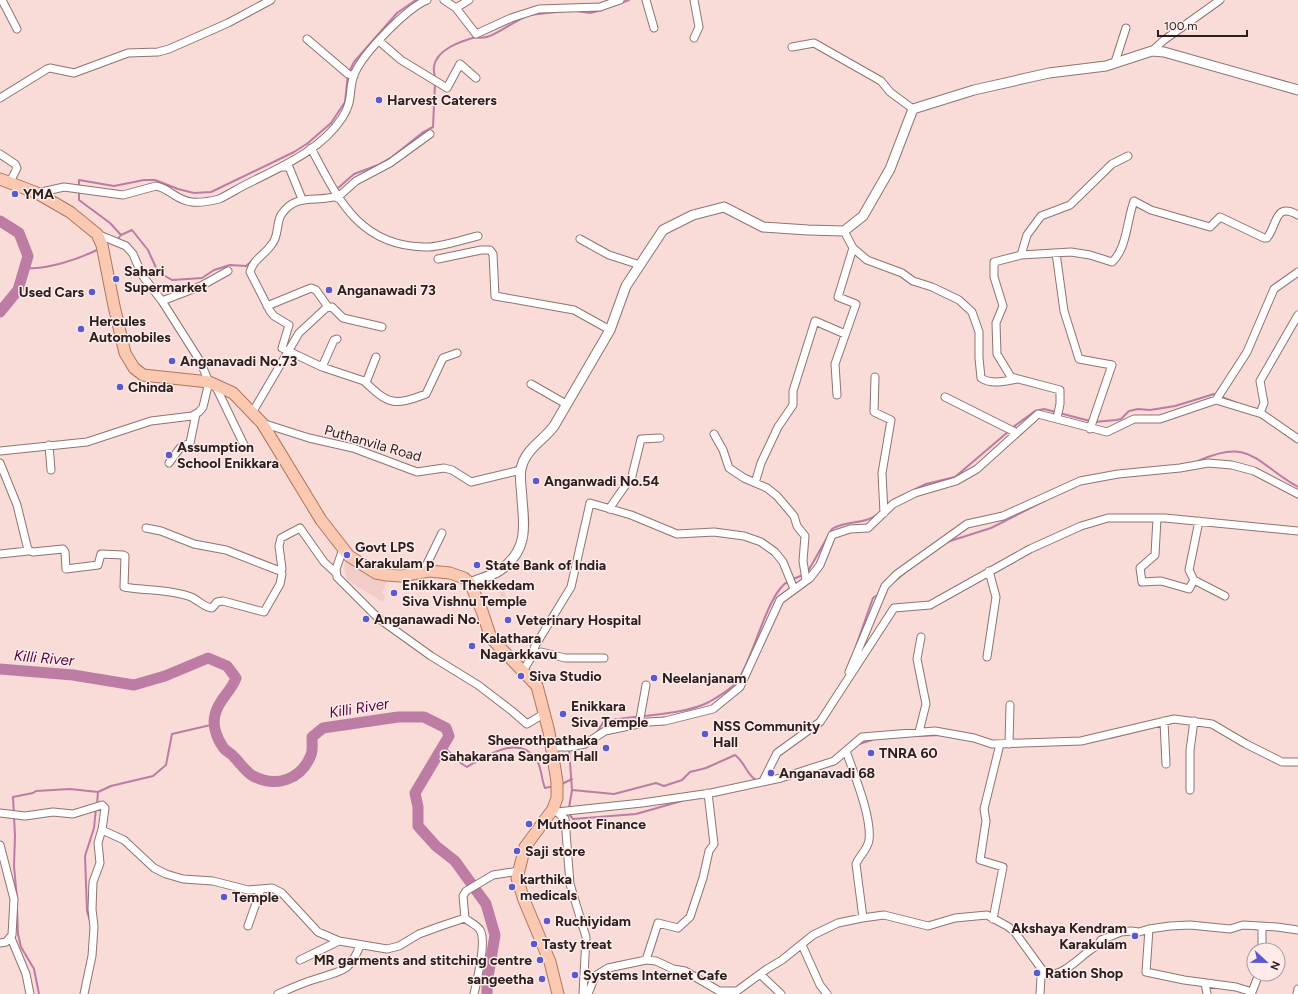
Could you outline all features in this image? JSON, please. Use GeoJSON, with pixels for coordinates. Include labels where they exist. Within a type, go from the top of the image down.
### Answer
{"type":"FeatureCollection","features":[{"type":"Feature","properties":{"kind":"main road"},"geometry":{"type":"LineString","coordinates":[[4,180],[37,193],[82,219],[97,234],[106,245],[114,306],[125,354],[134,368],[143,375],[212,382],[233,393],[262,423],[321,520],[349,556],[376,573],[387,576],[401,576],[423,572],[450,572],[464,578],[470,583],[482,611],[491,638],[537,686],[545,713],[557,785],[558,811],[526,847],[517,878],[524,900],[550,962],[558,994]]}},
{"type":"Feature","properties":{"kind":"street"},"geometry":{"type":"LineString","coordinates":[[2,0],[17,29]]}},
{"type":"Feature","properties":{"kind":"street"},"geometry":{"type":"LineString","coordinates":[[0,98],[47,69],[74,73],[128,53],[158,52],[169,49],[221,26],[271,0]]}},
{"type":"Feature","properties":{"kind":"street"},"geometry":{"type":"LineString","coordinates":[[37,193],[64,187],[123,195],[156,186],[181,200],[200,202],[218,199],[282,167],[329,134],[342,118],[350,104],[354,76],[364,58],[404,15],[419,3],[427,0]]}},
{"type":"Feature","properties":{"kind":"street"},"geometry":{"type":"LineString","coordinates":[[444,0],[454,7],[476,34],[511,18],[540,9],[600,7],[620,0]]}},
{"type":"Feature","properties":{"kind":"street"},"geometry":{"type":"LineString","coordinates":[[454,7],[469,0]]}},
{"type":"Feature","properties":{"kind":"street"},"geometry":{"type":"LineString","coordinates":[[646,0],[654,28]]}},
{"type":"Feature","properties":{"kind":"street"},"geometry":{"type":"LineString","coordinates":[[694,0],[699,27],[694,38]]}},
{"type":"Feature","properties":{"kind":"street"},"geometry":{"type":"LineString","coordinates":[[1152,51],[1164,40],[1220,0]]}},
{"type":"Feature","properties":{"kind":"street"},"geometry":{"type":"LineString","coordinates":[[1115,62],[1126,28]]}},
{"type":"Feature","properties":{"kind":"street"},"geometry":{"type":"LineString","coordinates":[[308,39],[348,74],[354,76]]}},
{"type":"Feature","properties":{"kind":"street"},"geometry":{"type":"LineString","coordinates":[[379,41],[402,60],[447,88],[460,64],[476,78]]}},
{"type":"Feature","properties":{"kind":"street"},"geometry":{"type":"LineString","coordinates":[[792,47],[814,43],[881,81],[890,92],[913,110]]}},
{"type":"Feature","properties":{"kind":"street"},"geometry":{"type":"LineString","coordinates":[[913,110],[974,90],[1049,73],[1106,66],[1152,51],[1164,52],[1298,90]]}},
{"type":"Feature","properties":{"kind":"street"},"geometry":{"type":"LineString","coordinates":[[470,583],[498,571],[521,545],[524,524],[521,470],[533,445],[549,433],[610,330],[626,286],[663,230],[693,215],[724,207],[763,227],[844,231],[863,216],[890,169],[913,110]]}},
{"type":"Feature","properties":{"kind":"street"},"geometry":{"type":"LineString","coordinates":[[430,134],[390,163],[356,181],[337,197],[330,199],[302,199],[289,208],[281,216],[273,244],[253,262],[250,272],[267,306],[274,316],[289,325],[282,348],[322,367],[364,382],[382,398],[403,403],[426,394],[443,358],[457,353]]}},
{"type":"Feature","properties":{"kind":"street"},"geometry":{"type":"LineString","coordinates":[[311,148],[337,197],[358,223],[375,236],[386,241],[426,248],[478,236]]}},
{"type":"Feature","properties":{"kind":"street"},"geometry":{"type":"LineString","coordinates":[[0,154],[15,164],[17,168],[12,178],[4,180]]}},
{"type":"Feature","properties":{"kind":"street"},"geometry":{"type":"LineString","coordinates":[[1021,255],[1027,235],[1041,216],[1070,205],[1112,164],[1128,156]]}},
{"type":"Feature","properties":{"kind":"street"},"geometry":{"type":"LineString","coordinates":[[282,167],[289,167],[302,199]]}},
{"type":"Feature","properties":{"kind":"street"},"geometry":{"type":"LineString","coordinates":[[1058,415],[1060,390],[1011,377],[998,354],[996,323],[1003,306],[994,277],[994,262],[1021,255],[1071,252],[1090,255],[1112,262],[1119,252],[1129,223],[1134,201],[1151,210],[1210,227],[1220,217],[1264,238],[1267,238],[1271,233],[1278,216],[1282,211],[1288,210],[1298,215]]}},
{"type":"Feature","properties":{"kind":"street"},"geometry":{"type":"LineString","coordinates":[[844,231],[853,248],[867,260],[902,273],[913,281],[932,287],[959,300],[972,312],[979,332],[981,378],[994,382],[1017,379]]}},
{"type":"Feature","properties":{"kind":"street"},"geometry":{"type":"LineString","coordinates":[[580,239],[609,255],[640,265]]}},
{"type":"Feature","properties":{"kind":"street"},"geometry":{"type":"LineString","coordinates":[[106,245],[121,244],[126,246],[133,254],[142,276],[162,301],[200,361],[244,447]]}},
{"type":"Feature","properties":{"kind":"street"},"geometry":{"type":"LineString","coordinates":[[837,395],[835,364],[856,304],[838,297],[853,248]]}},
{"type":"Feature","properties":{"kind":"street"},"geometry":{"type":"LineString","coordinates":[[438,259],[481,250],[490,250],[493,254],[495,296],[574,310],[610,330]]}},
{"type":"Feature","properties":{"kind":"street"},"geometry":{"type":"LineString","coordinates":[[1056,253],[1064,311],[1079,359],[1112,365],[1090,429]]}},
{"type":"Feature","properties":{"kind":"street"},"geometry":{"type":"LineString","coordinates":[[162,301],[201,286],[228,271]]}},
{"type":"Feature","properties":{"kind":"street"},"geometry":{"type":"LineString","coordinates":[[551,747],[567,747],[591,742],[605,731],[640,718],[665,721],[713,709],[740,687],[780,600],[792,583],[810,578],[820,565],[832,535],[850,529],[868,528],[893,504],[915,493],[956,480],[977,469],[1038,414],[1058,415],[1090,429],[1107,432],[1134,419],[1160,419],[1218,397],[1246,352],[1274,289],[1298,272]]}},
{"type":"Feature","properties":{"kind":"street"},"geometry":{"type":"LineString","coordinates":[[267,306],[310,288],[316,290],[328,307],[332,307],[343,318],[382,327]]}},
{"type":"Feature","properties":{"kind":"street"},"geometry":{"type":"LineString","coordinates":[[252,413],[300,333],[328,307]]}},
{"type":"Feature","properties":{"kind":"street"},"geometry":{"type":"LineString","coordinates":[[1261,412],[1264,397],[1260,381],[1298,315]]}},
{"type":"Feature","properties":{"kind":"street"},"geometry":{"type":"LineString","coordinates":[[755,483],[761,463],[778,427],[794,405],[793,391],[815,321],[845,334]]}},
{"type":"Feature","properties":{"kind":"street"},"geometry":{"type":"LineString","coordinates":[[322,367],[333,342],[337,339]]}},
{"type":"Feature","properties":{"kind":"street"},"geometry":{"type":"LineString","coordinates":[[364,382],[367,380],[376,357]]}},
{"type":"Feature","properties":{"kind":"street"},"geometry":{"type":"LineString","coordinates":[[875,377],[874,412],[891,420],[882,473],[884,513]]}},
{"type":"Feature","properties":{"kind":"street"},"geometry":{"type":"LineString","coordinates":[[0,451],[87,442],[151,421],[187,417],[196,414],[203,408],[212,382]]}},
{"type":"Feature","properties":{"kind":"street"},"geometry":{"type":"LineString","coordinates":[[531,384],[566,404]]}},
{"type":"Feature","properties":{"kind":"street"},"geometry":{"type":"LineString","coordinates":[[1218,397],[1261,412],[1298,439]]}},
{"type":"Feature","properties":{"kind":"street"},"geometry":{"type":"LineString","coordinates":[[945,398],[1017,433]]}},
{"type":"Feature","properties":{"kind":"street"},"geometry":{"type":"LineString","coordinates":[[169,463],[180,448],[190,443],[196,414]]}},
{"type":"Feature","properties":{"kind":"street","name":"Puthanvila Road"},"geometry":{"type":"LineString","coordinates":[[262,423],[288,430],[308,438],[353,448],[417,472],[444,468],[452,470],[472,482],[521,470]]}},
{"type":"Feature","properties":{"kind":"street"},"geometry":{"type":"LineString","coordinates":[[714,434],[729,468],[767,488],[794,516],[798,526],[805,536],[803,561],[806,580]]}},
{"type":"Feature","properties":{"kind":"street"},"geometry":{"type":"LineString","coordinates":[[609,509],[632,476],[641,439],[660,438]]}},
{"type":"Feature","properties":{"kind":"street"},"geometry":{"type":"LineString","coordinates":[[49,445],[51,470]]}},
{"type":"Feature","properties":{"kind":"street"},"geometry":{"type":"LineString","coordinates":[[0,463],[17,505],[28,551]]}},
{"type":"Feature","properties":{"kind":"street"},"geometry":{"type":"LineString","coordinates":[[843,688],[885,586],[897,574],[967,524],[1003,516],[1080,481],[1118,474],[1180,468],[1208,463],[1232,465],[1254,471],[1298,494]]}},
{"type":"Feature","properties":{"kind":"street"},"geometry":{"type":"LineString","coordinates":[[523,671],[532,656],[535,646],[571,587],[590,504],[596,504],[631,515],[677,534],[714,532],[744,536],[761,542],[776,552],[783,562],[792,583]]}},
{"type":"Feature","properties":{"kind":"street"},"geometry":{"type":"LineString","coordinates":[[761,782],[777,753],[820,722],[894,608],[930,605],[1030,549],[1081,526],[1108,518],[1157,518],[1298,531]]}},
{"type":"Feature","properties":{"kind":"street"},"geometry":{"type":"LineString","coordinates":[[1157,518],[1155,555],[1140,568],[1142,582],[1161,581],[1190,589],[1194,580]]}},
{"type":"Feature","properties":{"kind":"street"},"geometry":{"type":"LineString","coordinates":[[1199,521],[1189,570],[1194,580],[1225,596]]}},
{"type":"Feature","properties":{"kind":"street"},"geometry":{"type":"LineString","coordinates":[[146,528],[161,531],[194,544],[226,550],[280,570]]}},
{"type":"Feature","properties":{"kind":"street"},"geometry":{"type":"LineString","coordinates":[[0,554],[63,549],[65,552],[66,570],[98,565],[101,554],[123,555],[125,556],[124,587],[180,593],[197,600],[208,608],[212,608],[217,602],[223,601],[264,612],[280,584],[282,574],[280,570],[282,569],[279,546],[281,538],[300,528],[319,556],[336,573],[337,578],[378,618],[431,656],[478,685],[512,710],[527,724],[545,713]]}},
{"type":"Feature","properties":{"kind":"street"},"geometry":{"type":"LineString","coordinates":[[423,572],[442,532]]}},
{"type":"Feature","properties":{"kind":"street"},"geometry":{"type":"LineString","coordinates":[[336,573],[343,549]]}},
{"type":"Feature","properties":{"kind":"street"},"geometry":{"type":"LineString","coordinates":[[987,657],[996,597],[989,571]]}},
{"type":"Feature","properties":{"kind":"street"},"geometry":{"type":"LineString","coordinates":[[919,732],[926,704],[917,659],[921,637]]}},
{"type":"Feature","properties":{"kind":"street"},"geometry":{"type":"LineString","coordinates":[[532,656],[541,652],[565,658],[604,658]]}},
{"type":"Feature","properties":{"kind":"street"},"geometry":{"type":"LineString","coordinates":[[640,718],[646,685]]}},
{"type":"Feature","properties":{"kind":"street"},"geometry":{"type":"LineString","coordinates":[[1009,744],[1010,705]]}},
{"type":"Feature","properties":{"kind":"street"},"geometry":{"type":"LineString","coordinates":[[558,811],[642,803],[708,793],[761,782],[834,761],[862,738],[919,732],[935,731],[974,738],[992,744],[1081,741],[1174,718],[1212,724],[1246,744],[1282,762],[1298,762]]}},
{"type":"Feature","properties":{"kind":"street"},"geometry":{"type":"LineString","coordinates":[[1164,721],[1166,764]]}},
{"type":"Feature","properties":{"kind":"street"},"geometry":{"type":"LineString","coordinates":[[1190,790],[1190,750],[1194,721]]}},
{"type":"Feature","properties":{"kind":"street"},"geometry":{"type":"LineString","coordinates":[[993,919],[1002,867],[980,860],[986,821],[984,809],[1000,744]]}},
{"type":"Feature","properties":{"kind":"street"},"geometry":{"type":"LineString","coordinates":[[846,751],[860,792],[869,829],[869,842],[858,857],[856,864],[863,918]]}},
{"type":"Feature","properties":{"kind":"street"},"geometry":{"type":"LineString","coordinates":[[646,960],[658,923],[678,928],[690,917],[703,878],[709,851],[714,844],[708,793]]}},
{"type":"Feature","properties":{"kind":"street"},"geometry":{"type":"LineString","coordinates":[[0,814],[14,816],[53,812],[73,814],[102,805],[105,808],[102,830],[98,843],[100,863],[93,882],[92,909],[94,927],[92,956],[84,994]]}},
{"type":"Feature","properties":{"kind":"street"},"geometry":{"type":"LineString","coordinates":[[558,811],[565,819],[570,884],[586,937],[583,994]]}},
{"type":"Feature","properties":{"kind":"street"},"geometry":{"type":"LineString","coordinates":[[102,830],[107,834],[124,840],[154,868],[166,874],[183,879],[213,881],[248,890],[272,888],[282,893],[318,932],[339,941],[360,946],[387,949],[399,946],[419,934],[465,918]]}},
{"type":"Feature","properties":{"kind":"street"},"geometry":{"type":"LineString","coordinates":[[0,845],[14,899],[11,938],[26,974],[30,994]]}},
{"type":"Feature","properties":{"kind":"street"},"geometry":{"type":"LineString","coordinates":[[474,994],[482,938],[479,929],[465,918],[463,896],[478,882],[493,875],[519,871]]}},
{"type":"Feature","properties":{"kind":"street"},"geometry":{"type":"LineString","coordinates":[[248,926],[261,889]]}},
{"type":"Feature","properties":{"kind":"street"},"geometry":{"type":"LineString","coordinates":[[588,994],[595,976],[608,968],[646,960],[656,961],[673,969],[684,971],[719,991],[737,991],[802,945],[813,935],[829,926],[884,915],[928,926],[955,918],[976,915],[987,916],[1014,931],[1046,974],[1054,975],[1063,971],[1090,949],[1098,945],[1101,940],[1121,932],[1139,932],[1149,929],[1190,925],[1230,929],[1243,925],[1298,930]]}},
{"type":"Feature","properties":{"kind":"street"},"geometry":{"type":"LineString","coordinates":[[1262,927],[1262,942]]}},
{"type":"Feature","properties":{"kind":"street"},"geometry":{"type":"LineString","coordinates":[[1149,929],[1146,972],[1236,987],[1252,992],[1256,982]]}},
{"type":"Feature","properties":{"kind":"street"},"geometry":{"type":"LineString","coordinates":[[0,943],[4,943],[11,938]]}},
{"type":"Feature","properties":{"kind":"street"},"geometry":{"type":"LineString","coordinates":[[300,960],[339,941]]}},
{"type":"Feature","properties":{"kind":"street"},"geometry":{"type":"LineString","coordinates":[[802,945],[820,985],[827,994]]}},
{"type":"Feature","properties":{"kind":"street"},"geometry":{"type":"LineString","coordinates":[[278,994],[319,978],[338,974],[354,960],[360,946]]}},
{"type":"Feature","properties":{"kind":"street"},"geometry":{"type":"LineString","coordinates":[[1060,962],[1063,971]]}},
{"type":"Feature","properties":{"kind":"street"},"geometry":{"type":"LineString","coordinates":[[1040,994],[1041,976],[1043,970]]}},
{"type":"Feature","properties":{"kind":"street"},"geometry":{"type":"LineString","coordinates":[[760,975],[781,994]]}},
{"type":"Feature","properties":{"kind":"street"},"geometry":{"type":"LineString","coordinates":[[1205,983],[1207,994]]}},
{"type":"Feature","properties":{"kind":"street"},"geometry":{"type":"LineString","coordinates":[[1297,994],[1298,989]]}},
{"type":"Feature","properties":{"kind":"shaded area"},"geometry":{"type":"Polygon","coordinates":[[[349,557],[388,579],[382,593],[385,596],[383,602],[347,580],[344,567],[345,562],[349,557]]]}},
{"type":"Feature","properties":{"kind":"shaded area"},"geometry":{"type":"Polygon","coordinates":[[[503,585],[508,604],[503,605],[498,586],[503,585]]]}},
{"type":"Feature","properties":{"kind":"waterway"},"geometry":{"type":"LineString","coordinates":[[79,187],[79,180],[114,186],[144,180],[155,180],[178,189],[194,193],[211,192],[294,152],[308,143],[331,123],[345,102],[348,74],[354,62],[397,13],[416,0]]}},
{"type":"Feature","properties":{"kind":"waterway"},"geometry":{"type":"LineString","coordinates":[[621,3],[629,0]]}},
{"type":"Feature","properties":{"kind":"waterway"},"geometry":{"type":"LineString","coordinates":[[577,11],[590,13],[602,10]]}},
{"type":"Feature","properties":{"kind":"waterway"},"geometry":{"type":"LineString","coordinates":[[529,15],[565,11]]}},
{"type":"Feature","properties":{"kind":"waterway"},"geometry":{"type":"LineString","coordinates":[[476,37],[481,38],[493,35],[523,18]]}},
{"type":"Feature","properties":{"kind":"waterway"},"geometry":{"type":"LineString","coordinates":[[435,79],[434,68],[439,55],[450,47],[476,37]]}},
{"type":"Feature","properties":{"kind":"waterway"},"geometry":{"type":"LineString","coordinates":[[338,188],[354,174],[378,165],[392,157],[422,133],[433,127],[435,84]]}},
{"type":"Feature","properties":{"kind":"waterway"},"geometry":{"type":"LineString","coordinates":[[79,191],[79,200],[110,223],[121,235],[117,240]]}},
{"type":"Feature","properties":{"kind":"waterway","name":"Killi River"},"geometry":{"type":"LineString","coordinates":[[0,221],[19,233],[28,256],[18,290],[0,312]]}},
{"type":"Feature","properties":{"kind":"waterway"},"geometry":{"type":"LineString","coordinates":[[121,235],[132,230],[148,250],[158,272],[172,280],[202,278],[214,270],[230,265],[246,266],[253,260]]}},
{"type":"Feature","properties":{"kind":"waterway"},"geometry":{"type":"LineString","coordinates":[[24,268],[53,266],[99,249]]}},
{"type":"Feature","properties":{"kind":"waterway"},"geometry":{"type":"LineString","coordinates":[[1094,422],[1121,419],[1129,411],[1138,409],[1150,410],[1175,406],[1214,394],[1237,403]]}},
{"type":"Feature","properties":{"kind":"waterway"},"geometry":{"type":"LineString","coordinates":[[1012,428],[1035,411],[1044,409],[1090,421]]}},
{"type":"Feature","properties":{"kind":"waterway"},"geometry":{"type":"LineString","coordinates":[[893,500],[926,484],[955,477],[1009,431]]}},
{"type":"Feature","properties":{"kind":"waterway"},"geometry":{"type":"LineString","coordinates":[[1198,461],[1216,454],[1242,452],[1262,462],[1298,487]]}},
{"type":"Feature","properties":{"kind":"waterway"},"geometry":{"type":"LineString","coordinates":[[947,542],[991,528],[1046,500]]}},
{"type":"Feature","properties":{"kind":"waterway"},"geometry":{"type":"LineString","coordinates":[[807,573],[832,529],[843,524],[867,520],[878,514]]}},
{"type":"Feature","properties":{"kind":"waterway"},"geometry":{"type":"LineString","coordinates":[[895,581],[908,570]]}},
{"type":"Feature","properties":{"kind":"waterway"},"geometry":{"type":"LineString","coordinates":[[793,579],[803,575]]}},
{"type":"Feature","properties":{"kind":"waterway"},"geometry":{"type":"LineString","coordinates":[[596,734],[604,721],[686,710],[698,707],[720,696],[736,683],[748,660],[774,598],[781,587],[789,581]]}},
{"type":"Feature","properties":{"kind":"waterway"},"geometry":{"type":"LineString","coordinates":[[856,646],[873,598],[879,594]]}},
{"type":"Feature","properties":{"kind":"waterway","name":"Killi River"},"geometry":{"type":"LineString","coordinates":[[0,669],[73,675],[134,685],[165,676],[208,658],[227,666],[236,678],[219,705],[215,715],[214,719],[216,732],[224,748],[245,770],[262,780],[279,781],[294,776],[301,771],[307,764],[311,755],[312,737],[323,728],[398,717],[424,717],[446,728],[449,736],[415,793],[418,807],[418,826],[436,846],[455,861],[486,904],[495,935],[487,983],[487,994]]}},
{"type":"Feature","properties":{"kind":"waterway"},"geometry":{"type":"LineString","coordinates":[[17,899],[14,866],[15,836],[13,797],[36,791],[70,789],[98,792],[111,786],[153,776],[166,765],[172,734],[215,724]]}},
{"type":"Feature","properties":{"kind":"waterway"},"geometry":{"type":"LineString","coordinates":[[1110,738],[1158,726]]}},
{"type":"Feature","properties":{"kind":"waterway"},"geometry":{"type":"LineString","coordinates":[[918,736],[941,735]]}},
{"type":"Feature","properties":{"kind":"waterway"},"geometry":{"type":"LineString","coordinates":[[859,744],[872,740]]}},
{"type":"Feature","properties":{"kind":"waterway"},"geometry":{"type":"LineString","coordinates":[[443,746],[467,767],[493,753],[512,748],[521,748],[529,752],[538,762],[545,788],[554,786]]}},
{"type":"Feature","properties":{"kind":"waterway"},"geometry":{"type":"LineString","coordinates":[[569,749],[572,790],[614,794],[656,783],[664,786],[682,780],[690,772],[706,768],[735,755],[750,775],[757,781]]}},
{"type":"Feature","properties":{"kind":"waterway"},"geometry":{"type":"LineString","coordinates":[[562,784],[572,779]]}},
{"type":"Feature","properties":{"kind":"waterway"},"geometry":{"type":"LineString","coordinates":[[569,808],[572,790]]}},
{"type":"Feature","properties":{"kind":"waterway"},"geometry":{"type":"LineString","coordinates":[[97,804],[98,792]]}},
{"type":"Feature","properties":{"kind":"waterway"},"geometry":{"type":"LineString","coordinates":[[568,813],[573,819],[636,814],[685,800]]}},
{"type":"Feature","properties":{"kind":"waterway"},"geometry":{"type":"LineString","coordinates":[[91,924],[87,911],[85,856],[94,828],[96,808]]}},
{"type":"Feature","properties":{"kind":"waterway"},"geometry":{"type":"LineString","coordinates":[[17,908],[18,934],[21,947],[34,969],[39,994]]}},
{"type":"Feature","properties":{"kind":"place","name":"Harvest Caterers"},"geometry":{"type":"Point","coordinates":[379,100]}},
{"type":"Feature","properties":{"kind":"place","name":"YMA"},"geometry":{"type":"Point","coordinates":[15,194]}},
{"type":"Feature","properties":{"kind":"place","name":"Sahari Supermarket"},"geometry":{"type":"Point","coordinates":[116,279]}},
{"type":"Feature","properties":{"kind":"place","name":"Anganawadi 73"},"geometry":{"type":"Point","coordinates":[329,290]}},
{"type":"Feature","properties":{"kind":"place","name":"Used Cars"},"geometry":{"type":"Point","coordinates":[92,292]}},
{"type":"Feature","properties":{"kind":"place","name":"Hercules Automobiles"},"geometry":{"type":"Point","coordinates":[81,329]}},
{"type":"Feature","properties":{"kind":"place","name":"Anganavadi No.73"},"geometry":{"type":"Point","coordinates":[172,361]}},
{"type":"Feature","properties":{"kind":"place","name":"Chinda"},"geometry":{"type":"Point","coordinates":[120,387]}},
{"type":"Feature","properties":{"kind":"place","name":"Assumption School Enikkara"},"geometry":{"type":"Point","coordinates":[169,455]}},
{"type":"Feature","properties":{"kind":"place","name":"Anganwadi No.54"},"geometry":{"type":"Point","coordinates":[536,481]}},
{"type":"Feature","properties":{"kind":"place","name":"Govt LPS Karakulam p"},"geometry":{"type":"Point","coordinates":[347,555]}},
{"type":"Feature","properties":{"kind":"place","name":"State Bank of India"},"geometry":{"type":"Point","coordinates":[477,565]}},
{"type":"Feature","properties":{"kind":"place","name":"Enikkara Thekkedam Siva Vishnu Temple"},"geometry":{"type":"Point","coordinates":[394,593]}},
{"type":"Feature","properties":{"kind":"place","name":"Anganawadi No."},"geometry":{"type":"Point","coordinates":[366,619]}},
{"type":"Feature","properties":{"kind":"place","name":"Veterinary Hospital"},"geometry":{"type":"Point","coordinates":[508,620]}},
{"type":"Feature","properties":{"kind":"place","name":"Kalathara Nagarkkavu"},"geometry":{"type":"Point","coordinates":[472,646]}},
{"type":"Feature","properties":{"kind":"place","name":"Siva Studio"},"geometry":{"type":"Point","coordinates":[521,676]}},
{"type":"Feature","properties":{"kind":"place","name":"Neelanjanam"},"geometry":{"type":"Point","coordinates":[654,678]}},
{"type":"Feature","properties":{"kind":"place","name":"Enikkara Siva Temple"},"geometry":{"type":"Point","coordinates":[563,714]}},
{"type":"Feature","properties":{"kind":"place","name":"NSS Community Hall"},"geometry":{"type":"Point","coordinates":[705,734]}},
{"type":"Feature","properties":{"kind":"place","name":"Sheerothpathaka Sahakarana Sangam Hall"},"geometry":{"type":"Point","coordinates":[606,748]}},
{"type":"Feature","properties":{"kind":"place","name":"TNRA 60"},"geometry":{"type":"Point","coordinates":[871,753]}},
{"type":"Feature","properties":{"kind":"place","name":"Anganavadi 68"},"geometry":{"type":"Point","coordinates":[771,773]}},
{"type":"Feature","properties":{"kind":"place","name":"Muthoot Finance"},"geometry":{"type":"Point","coordinates":[529,824]}},
{"type":"Feature","properties":{"kind":"place","name":"Saji store"},"geometry":{"type":"Point","coordinates":[517,851]}},
{"type":"Feature","properties":{"kind":"place","name":"karthika medicals"},"geometry":{"type":"Point","coordinates":[512,887]}},
{"type":"Feature","properties":{"kind":"place","name":"Temple"},"geometry":{"type":"Point","coordinates":[224,897]}},
{"type":"Feature","properties":{"kind":"place","name":"Ruchiyidam"},"geometry":{"type":"Point","coordinates":[547,921]}},
{"type":"Feature","properties":{"kind":"place","name":"Akshaya Kendram Karakulam"},"geometry":{"type":"Point","coordinates":[1135,936]}},
{"type":"Feature","properties":{"kind":"place","name":"Tasty treat"},"geometry":{"type":"Point","coordinates":[534,944]}},
{"type":"Feature","properties":{"kind":"place","name":"MR garments and stitching centre"},"geometry":{"type":"Point","coordinates":[540,960]}},
{"type":"Feature","properties":{"kind":"place","name":"Ration Shop"},"geometry":{"type":"Point","coordinates":[1037,973]}},
{"type":"Feature","properties":{"kind":"place","name":"Systems Internet Cafe"},"geometry":{"type":"Point","coordinates":[575,975]}},
{"type":"Feature","properties":{"kind":"place","name":"sangeetha"},"geometry":{"type":"Point","coordinates":[542,979]}}]}
